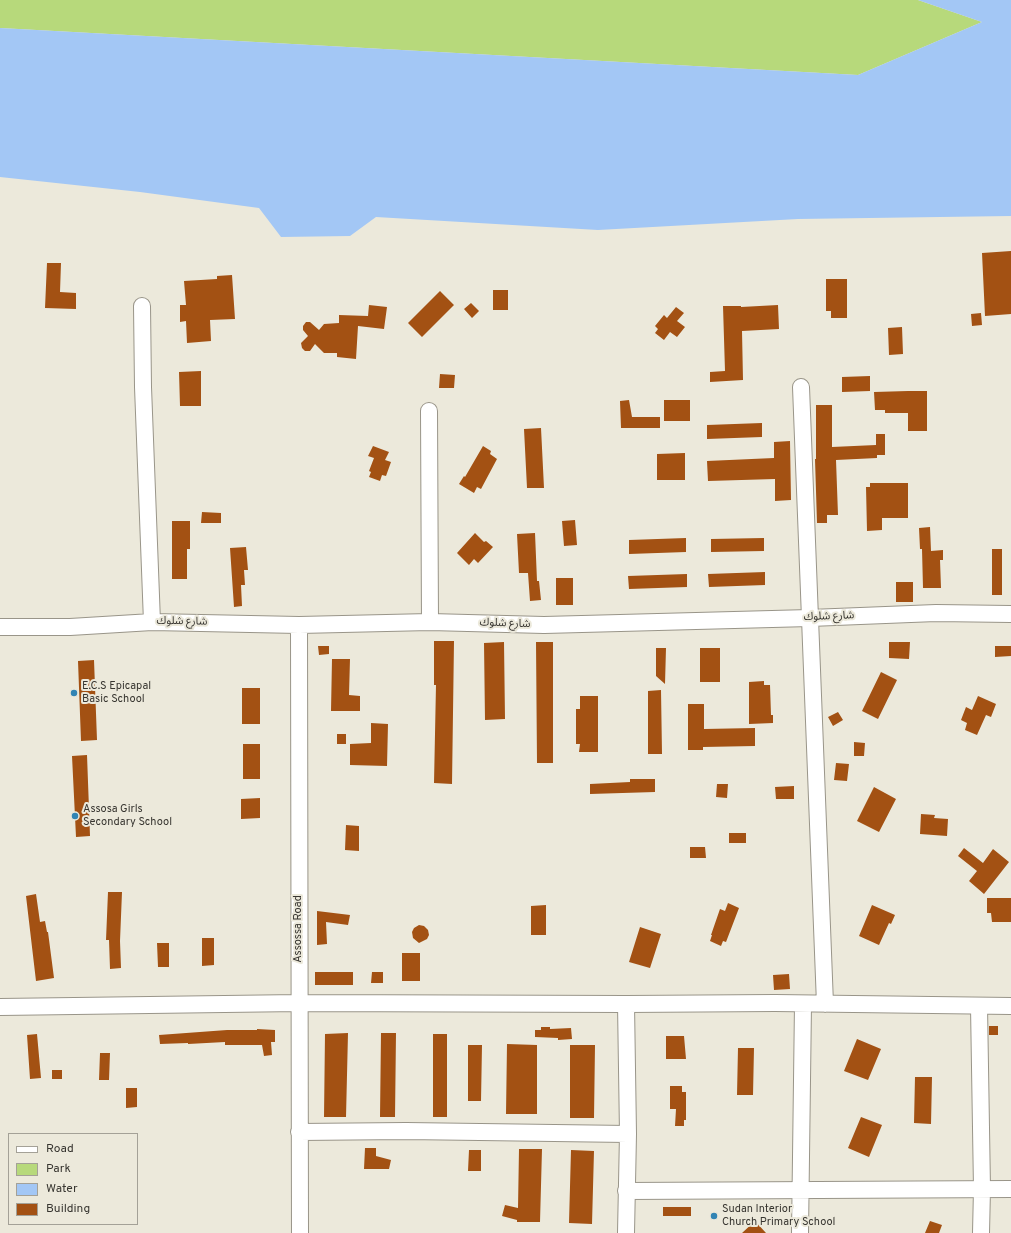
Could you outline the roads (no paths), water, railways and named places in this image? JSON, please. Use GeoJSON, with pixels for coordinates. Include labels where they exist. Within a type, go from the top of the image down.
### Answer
{"type":"FeatureCollection","features":[{"type":"Feature","properties":{"kind":"street"},"geometry":{"type":"LineString","coordinates":[[142,306],[143,387],[152,622]]}},
{"type":"Feature","properties":{"kind":"street"},"geometry":{"type":"LineString","coordinates":[[800,387],[825,1004]]}},
{"type":"Feature","properties":{"kind":"street"},"geometry":{"type":"LineString","coordinates":[[429,411],[430,622]]}},
{"type":"Feature","properties":{"kind":"street","name":"شارع شلوك"},"geometry":{"type":"LineString","coordinates":[[0,627],[70,627],[152,622],[299,625],[430,622],[544,625],[936,613],[1011,614]]}},
{"type":"Feature","properties":{"kind":"street","name":"Assossa Road"},"geometry":{"type":"LineString","coordinates":[[299,625],[300,1233]]}},
{"type":"Feature","properties":{"kind":"street"},"geometry":{"type":"LineString","coordinates":[[0,1007],[299,1003],[775,1003],[1011,1006]]}},
{"type":"Feature","properties":{"kind":"street"},"geometry":{"type":"LineString","coordinates":[[626,1004],[628,1134],[626,1233]]}},
{"type":"Feature","properties":{"kind":"street"},"geometry":{"type":"LineString","coordinates":[[800,1233],[803,1004]]}},
{"type":"Feature","properties":{"kind":"street"},"geometry":{"type":"LineString","coordinates":[[979,1006],[982,1189],[981,1233]]}},
{"type":"Feature","properties":{"kind":"street"},"geometry":{"type":"LineString","coordinates":[[299,1132],[406,1131],[628,1134]]}},
{"type":"Feature","properties":{"kind":"street"},"geometry":{"type":"LineString","coordinates":[[626,1191],[1011,1189]]}},
{"type":"Feature","properties":{"kind":"water"},"geometry":{"type":"Polygon","coordinates":[[[918,0],[1011,0],[1011,216],[798,219],[598,230],[376,217],[350,236],[281,237],[259,208],[140,192],[0,177],[0,28],[858,75],[982,22],[918,0]]]}},
{"type":"Feature","properties":{"kind":"place","name":"E.C.S Epicapal Basic School"},"geometry":{"type":"Point","coordinates":[74,693]}},
{"type":"Feature","properties":{"kind":"place","name":"Assosa Girls Secondary School"},"geometry":{"type":"Point","coordinates":[75,816]}},
{"type":"Feature","properties":{"kind":"place","name":"Sudan Interior Church Primary School"},"geometry":{"type":"Point","coordinates":[714,1216]}}]}
